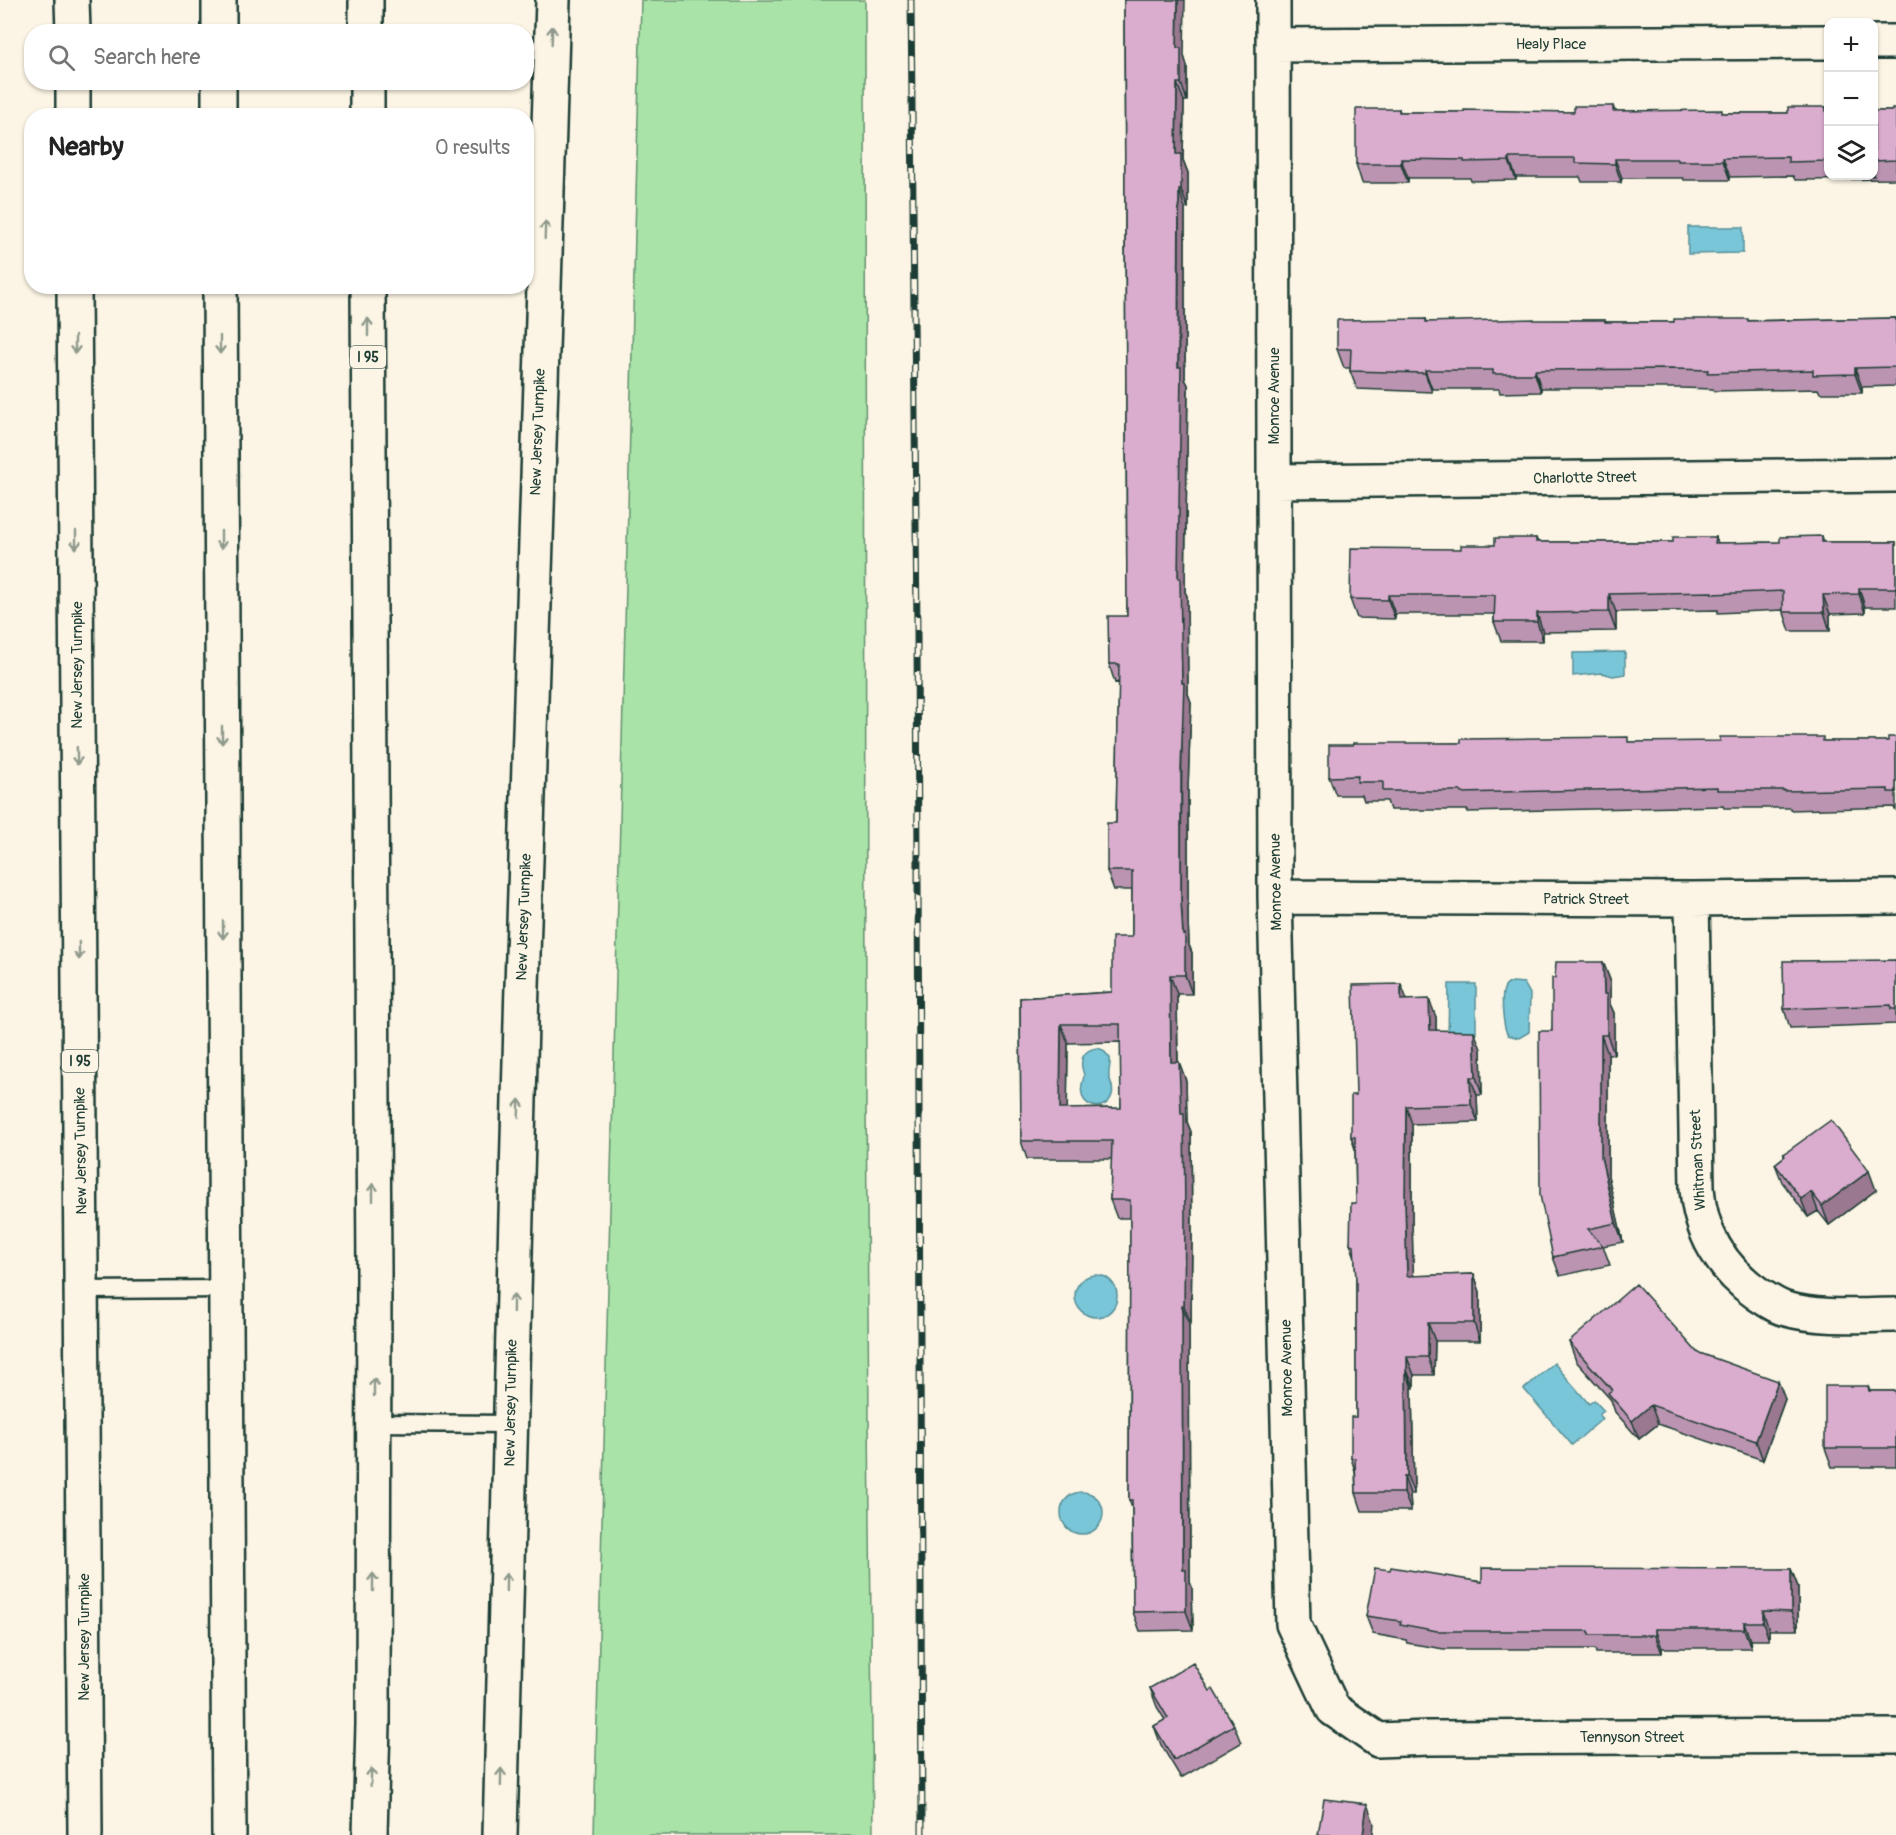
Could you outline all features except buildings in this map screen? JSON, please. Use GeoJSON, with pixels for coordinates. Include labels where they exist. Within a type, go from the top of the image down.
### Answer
{"type":"FeatureCollection","features":[{"type":"Feature","properties":{"kind":"main road"},"geometry":{"type":"LineString","coordinates":[[72,0],[73,24]]}},
{"type":"Feature","properties":{"kind":"main road"},"geometry":{"type":"LineString","coordinates":[[219,0],[219,24]]}},
{"type":"Feature","properties":{"kind":"main road"},"geometry":{"type":"LineString","coordinates":[[366,0],[366,24]]}},
{"type":"Feature","properties":{"kind":"main road","name":"New Jersey Turnpike"},"geometry":{"type":"LineString","coordinates":[[500,1835],[542,310],[553,0]]}},
{"type":"Feature","properties":{"kind":"main road","name":"Monroe Avenue"},"geometry":{"type":"LineString","coordinates":[[1273,0],[1275,897],[1293,1624],[1333,1709],[1370,1735]]}},
{"type":"Feature","properties":{"kind":"main road","name":"Healy Place"},"geometry":{"type":"LineString","coordinates":[[1273,45],[1824,42]]}},
{"type":"Feature","properties":{"kind":"main road"},"geometry":{"type":"LineString","coordinates":[[1878,42],[1896,42]]}},
{"type":"Feature","properties":{"kind":"main road"},"geometry":{"type":"LineString","coordinates":[[73,90],[73,108]]}},
{"type":"Feature","properties":{"kind":"main road"},"geometry":{"type":"LineString","coordinates":[[219,90],[219,108]]}},
{"type":"Feature","properties":{"kind":"main road"},"geometry":{"type":"LineString","coordinates":[[367,90],[367,108]]}},
{"type":"Feature","properties":{"kind":"main road","name":"New Jersey Turnpike"},"geometry":{"type":"LineString","coordinates":[[74,294],[85,1835]]}},
{"type":"Feature","properties":{"kind":"main road"},"geometry":{"type":"LineString","coordinates":[[220,294],[229,1835]]}},
{"type":"Feature","properties":{"kind":"main road","name":"I 95"},"geometry":{"type":"LineString","coordinates":[[368,294],[374,1423],[373,1724],[370,1835]]}},
{"type":"Feature","properties":{"kind":"main road","name":"Charlotte Street"},"geometry":{"type":"LineString","coordinates":[[1274,481],[1896,475]]}},
{"type":"Feature","properties":{"kind":"main road","name":"Patrick Street"},"geometry":{"type":"LineString","coordinates":[[1275,897],[1692,899],[1896,897]]}},
{"type":"Feature","properties":{"kind":"main road","name":"Whitman Street"},"geometry":{"type":"LineString","coordinates":[[1692,899],[1697,1188],[1702,1221],[1710,1240],[1718,1254],[1743,1284],[1784,1309],[1804,1313],[1896,1315]]}},
{"type":"Feature","properties":{"kind":"main road","name":"Tennyson Street"},"geometry":{"type":"LineString","coordinates":[[1370,1735],[1378,1740],[1896,1736]]}},
{"type":"Feature","properties":{"kind":"lane"},"geometry":{"type":"LineString","coordinates":[[82,1290],[225,1289]]}},
{"type":"Feature","properties":{"kind":"lane"},"geometry":{"type":"LineString","coordinates":[[374,1423],[510,1424]]}},
{"type":"Feature","properties":{"kind":"green space"},"geometry":{"type":"Polygon","coordinates":[[[641,0],[865,0],[866,1104],[873,1835],[594,1835],[641,0]]]}},
{"type":"Feature","properties":{"kind":"water"},"geometry":{"type":"Polygon","coordinates":[[[1688,227],[1743,227],[1743,253],[1688,254],[1688,227]]]}},
{"type":"Feature","properties":{"kind":"water"},"geometry":{"type":"Polygon","coordinates":[[[1625,652],[1625,674],[1613,676],[1602,673],[1573,676],[1573,653],[1625,652]]]}},
{"type":"Feature","properties":{"kind":"water"},"geometry":{"type":"Polygon","coordinates":[[[1513,982],[1524,983],[1530,994],[1529,1032],[1519,1038],[1508,1035],[1506,1031],[1502,1004],[1505,987],[1513,982]]]}},
{"type":"Feature","properties":{"kind":"water"},"geometry":{"type":"Polygon","coordinates":[[[1449,984],[1476,984],[1476,1039],[1448,1039],[1449,984]]]}},
{"type":"Feature","properties":{"kind":"water"},"geometry":{"type":"Polygon","coordinates":[[[1097,1048],[1103,1050],[1110,1058],[1109,1077],[1113,1090],[1106,1104],[1091,1106],[1082,1094],[1084,1076],[1082,1060],[1090,1050],[1097,1048]]]}},
{"type":"Feature","properties":{"kind":"water"},"geometry":{"type":"Polygon","coordinates":[[[1096,1275],[1111,1281],[1117,1296],[1111,1311],[1096,1317],[1081,1311],[1075,1296],[1081,1281],[1096,1275]]]}},
{"type":"Feature","properties":{"kind":"water"},"geometry":{"type":"Polygon","coordinates":[[[1554,1363],[1589,1404],[1594,1400],[1604,1411],[1599,1415],[1602,1419],[1572,1445],[1524,1389],[1554,1363]]]}},
{"type":"Feature","properties":{"kind":"water"},"geometry":{"type":"Polygon","coordinates":[[[1082,1492],[1097,1498],[1103,1513],[1097,1528],[1082,1534],[1067,1528],[1061,1513],[1067,1498],[1082,1492]]]}},
{"type":"Feature","properties":{"kind":"railway"},"geometry":{"type":"LineString","coordinates":[[911,0],[917,628],[922,1835]]}}]}
